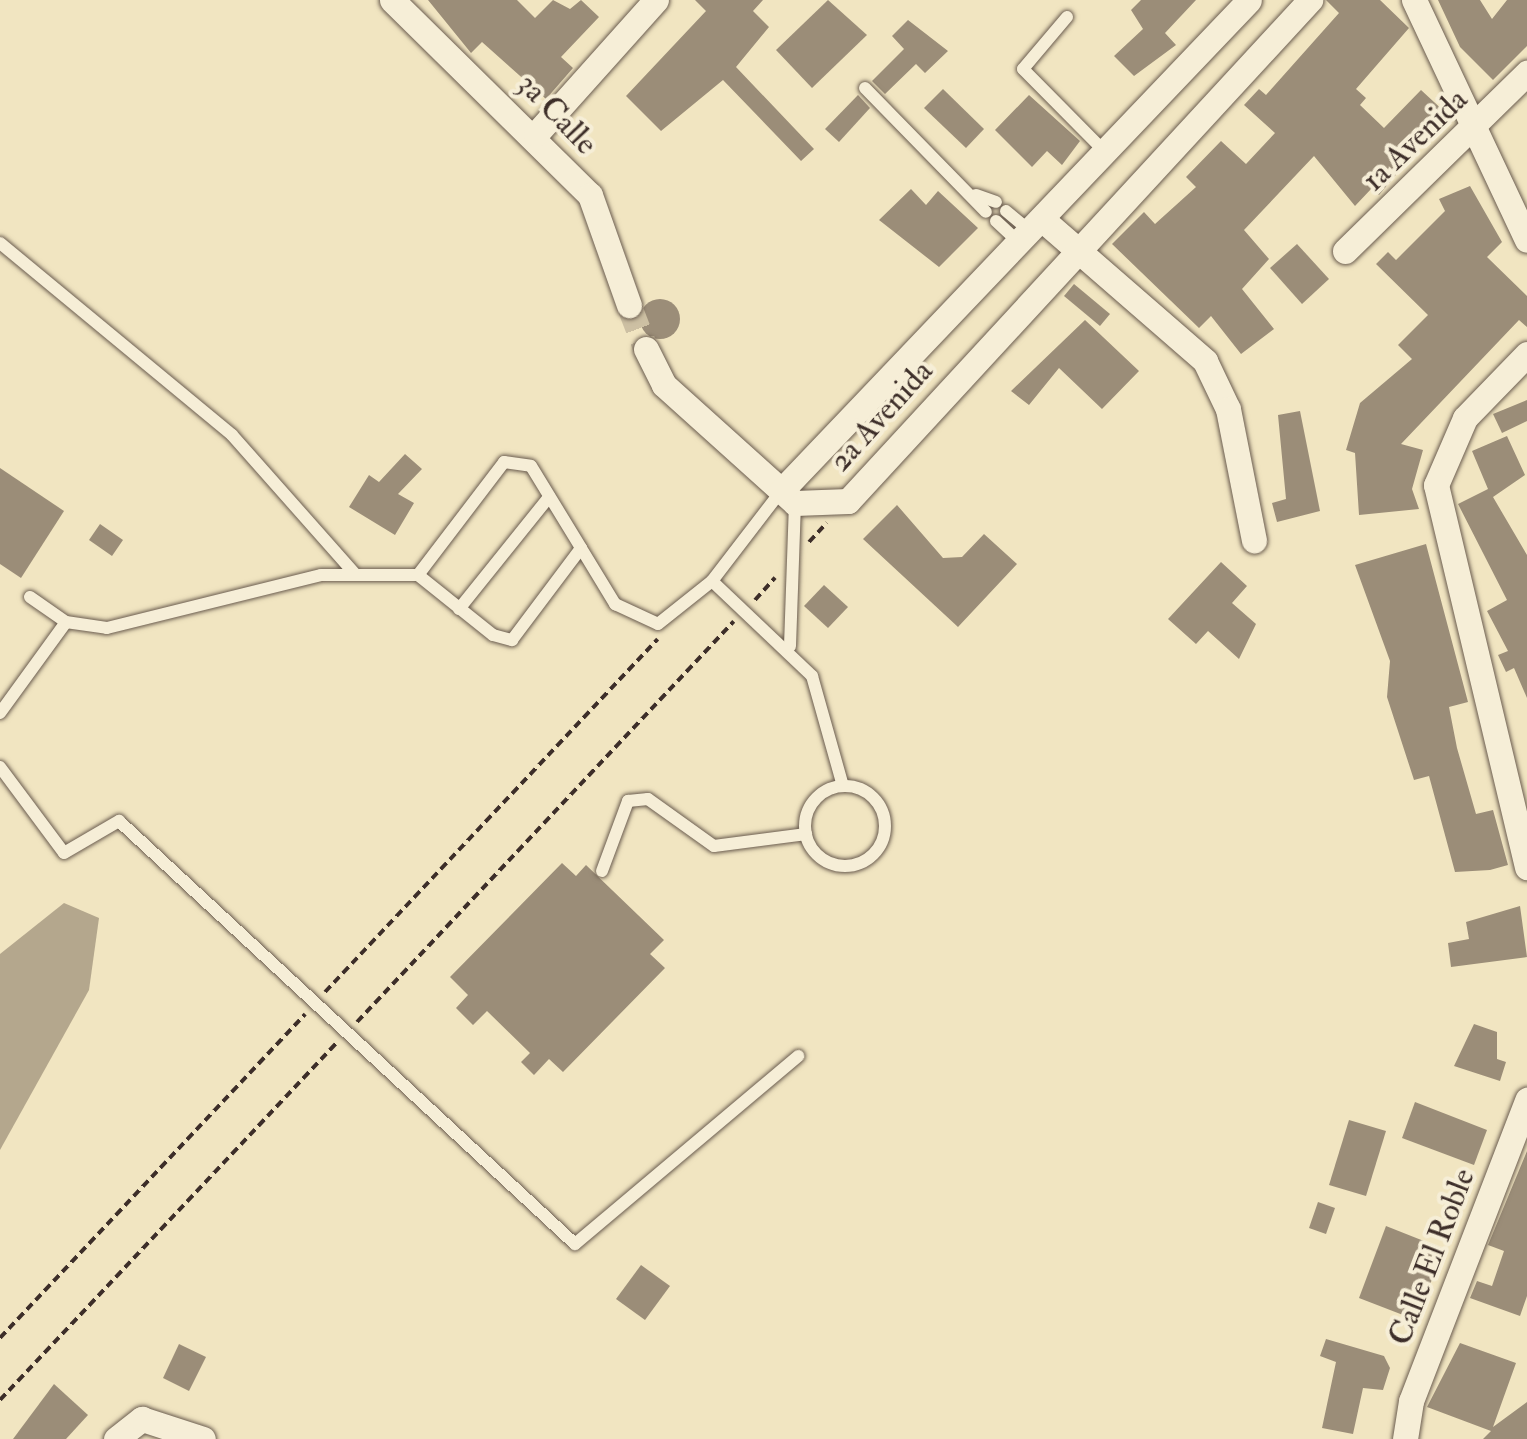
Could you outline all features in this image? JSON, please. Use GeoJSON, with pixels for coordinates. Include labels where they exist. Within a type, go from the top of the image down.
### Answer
{"type":"FeatureCollection","features":[{"type":"Feature","properties":{"kind":"street","name":"3a Calle"},"geometry":{"type":"LineString","coordinates":[[392,0],[536,134],[590,195],[629,305]]}},
{"type":"Feature","properties":{"kind":"street"},"geometry":{"type":"LineString","coordinates":[[536,134],[656,0]]}},
{"type":"Feature","properties":{"kind":"street","name":"2a Avenida"},"geometry":{"type":"LineString","coordinates":[[788,497],[848,500],[1310,0]]}},
{"type":"Feature","properties":{"kind":"street"},"geometry":{"type":"LineString","coordinates":[[1414,0],[1527,240]]}},
{"type":"Feature","properties":{"kind":"street","name":"2a Avenida"},"geometry":{"type":"LineString","coordinates":[[788,497],[1243,2]]}},
{"type":"Feature","properties":{"kind":"street","name":"1a Avenida"},"geometry":{"type":"LineString","coordinates":[[1345,251],[1474,130],[1527,73]]}},
{"type":"Feature","properties":{"kind":"street"},"geometry":{"type":"LineString","coordinates":[[1145,113],[1175,145]]}},
{"type":"Feature","properties":{"kind":"street"},"geometry":{"type":"LineString","coordinates":[[1031,232],[1077,248],[1206,361],[1228,409],[1254,540]]}},
{"type":"Feature","properties":{"kind":"street"},"geometry":{"type":"LineString","coordinates":[[646,349],[664,385],[788,497]]}},
{"type":"Feature","properties":{"kind":"street"},"geometry":{"type":"LineString","coordinates":[[1527,354],[1465,418],[1436,485],[1527,866]]}},
{"type":"Feature","properties":{"kind":"street","name":"Calle El Roble"},"geometry":{"type":"LineString","coordinates":[[1405,1439],[1411,1401],[1527,1100]]}},
{"type":"Feature","properties":{"kind":"street"},"geometry":{"type":"LineString","coordinates":[[116,1439],[142,1420],[203,1439]]}},
{"type":"Feature","properties":{"kind":"lane"},"geometry":{"type":"LineString","coordinates":[[1067,16],[1024,74],[1106,153]]}},
{"type":"Feature","properties":{"kind":"lane"},"geometry":{"type":"LineString","coordinates":[[865,88],[976,195],[1031,232]]}},
{"type":"Feature","properties":{"kind":"lane"},"geometry":{"type":"LineString","coordinates":[[0,243],[232,436],[356,575]]}},
{"type":"Feature","properties":{"kind":"lane"},"geometry":{"type":"LineString","coordinates":[[418,575],[504,462],[531,466],[580,548],[632,619],[658,624],[712,581],[788,497]]}},
{"type":"Feature","properties":{"kind":"lane"},"geometry":{"type":"LineString","coordinates":[[459,609],[550,497]]}},
{"type":"Feature","properties":{"kind":"lane"},"geometry":{"type":"LineString","coordinates":[[788,497],[790,646]]}},
{"type":"Feature","properties":{"kind":"lane"},"geometry":{"type":"LineString","coordinates":[[30,597],[66,622],[107,628],[321,575],[418,575],[459,609],[512,640],[580,548]]}},
{"type":"Feature","properties":{"kind":"lane"},"geometry":{"type":"LineString","coordinates":[[712,581],[790,646],[812,676],[843,786]]}},
{"type":"Feature","properties":{"kind":"lane"},"geometry":{"type":"LineString","coordinates":[[0,713],[66,622]]}},
{"type":"Feature","properties":{"kind":"lane"},"geometry":{"type":"LineString","coordinates":[[0,767],[64,853],[119,821],[575,1244],[798,1056]]}},
{"type":"Feature","properties":{"kind":"lane"},"geometry":{"type":"LineString","coordinates":[[843,786],[868,792],[884,812],[878,849],[858,864],[832,864],[806,834],[818,796],[843,786]]}},
{"type":"Feature","properties":{"kind":"lane"},"geometry":{"type":"LineString","coordinates":[[602,871],[628,801],[648,799],[714,846],[806,834]]}},
{"type":"Feature","properties":{"kind":"path"},"geometry":{"type":"LineString","coordinates":[[807,544],[848,500]]}},
{"type":"Feature","properties":{"kind":"path"},"geometry":{"type":"LineString","coordinates":[[752,602],[780,573]]}},
{"type":"Feature","properties":{"kind":"path"},"geometry":{"type":"LineString","coordinates":[[0,1400],[739,617]]}},
{"type":"Feature","properties":{"kind":"path"},"geometry":{"type":"LineString","coordinates":[[0,1338],[671,624]]}},
{"type":"Feature","properties":{"kind":"shaded area"},"geometry":{"type":"Polygon","coordinates":[[[64,903],[99,918],[89,990],[0,1150],[0,954],[64,903]]]}},
{"type":"Feature","properties":{"kind":"building"},"geometry":{"type":"Polygon","coordinates":[[[428,0],[517,0],[535,18],[553,0],[570,9],[581,0],[599,17],[561,57],[573,68],[546,99],[482,42],[471,53],[428,0]]]}},
{"type":"Feature","properties":{"kind":"building"},"geometry":{"type":"Polygon","coordinates":[[[695,0],[763,0],[753,11],[769,27],[736,67],[814,149],[801,161],[723,80],[661,131],[626,96],[706,11],[695,0]]]}},
{"type":"Feature","properties":{"kind":"building"},"geometry":{"type":"Polygon","coordinates":[[[828,0],[867,35],[812,88],[776,50],[828,0]]]}},
{"type":"Feature","properties":{"kind":"building"},"geometry":{"type":"Polygon","coordinates":[[[1141,0],[1196,0],[1165,33],[1176,45],[1134,76],[1114,56],[1143,29],[1131,10],[1141,0]]]}},
{"type":"Feature","properties":{"kind":"building"},"geometry":{"type":"Polygon","coordinates":[[[1326,0],[1380,0],[1409,28],[1356,89],[1366,98],[1360,105],[1384,128],[1421,90],[1447,114],[1379,195],[1372,188],[1355,206],[1314,156],[1244,230],[1269,259],[1242,289],[1274,329],[1241,354],[1211,316],[1199,328],[1112,244],[1144,212],[1155,224],[1196,187],[1186,177],[1221,141],[1246,164],[1275,133],[1244,105],[1259,89],[1266,95],[1339,13],[1326,0]]]}},
{"type":"Feature","properties":{"kind":"building"},"geometry":{"type":"Polygon","coordinates":[[[1438,0],[1480,0],[1492,19],[1507,0],[1527,0],[1527,46],[1493,80],[1460,47],[1438,0]]]}},
{"type":"Feature","properties":{"kind":"building"},"geometry":{"type":"Polygon","coordinates":[[[908,20],[948,51],[925,73],[916,64],[885,94],[872,81],[904,49],[892,36],[908,20]]]}},
{"type":"Feature","properties":{"kind":"building"},"geometry":{"type":"Polygon","coordinates":[[[943,89],[984,129],[966,148],[924,108],[943,89]]]}},
{"type":"Feature","properties":{"kind":"building"},"geometry":{"type":"Polygon","coordinates":[[[858,95],[870,108],[839,142],[825,129],[858,95]]]}},
{"type":"Feature","properties":{"kind":"building"},"geometry":{"type":"Polygon","coordinates":[[[1029,95],[1080,141],[1062,165],[1047,151],[1032,167],[995,130],[1029,95]]]}},
{"type":"Feature","properties":{"kind":"building"},"geometry":{"type":"Polygon","coordinates":[[[1470,186],[1502,242],[1487,257],[1527,296],[1527,327],[1519,320],[1401,444],[1423,450],[1412,489],[1419,509],[1359,515],[1355,453],[1346,450],[1360,403],[1412,359],[1398,345],[1428,315],[1376,264],[1388,252],[1396,260],[1445,211],[1439,199],[1470,186]]]}},
{"type":"Feature","properties":{"kind":"building"},"geometry":{"type":"Polygon","coordinates":[[[911,189],[926,205],[938,191],[978,228],[939,267],[879,220],[911,189]]]}},
{"type":"Feature","properties":{"kind":"building"},"geometry":{"type":"Polygon","coordinates":[[[1297,244],[1329,279],[1302,304],[1270,268],[1297,244]]]}},
{"type":"Feature","properties":{"kind":"building"},"geometry":{"type":"Polygon","coordinates":[[[1074,284],[1110,314],[1100,326],[1064,296],[1074,284]]]}},
{"type":"Feature","properties":{"kind":"building"},"geometry":{"type":"Polygon","coordinates":[[[660,299],[674,305],[680,319],[674,333],[660,339],[646,333],[640,319],[646,305],[660,299]]]}},
{"type":"Feature","properties":{"kind":"building"},"geometry":{"type":"Polygon","coordinates":[[[1085,320],[1139,371],[1102,409],[1059,368],[1029,405],[1011,391],[1085,320]]]}},
{"type":"Feature","properties":{"kind":"building"},"geometry":{"type":"Polygon","coordinates":[[[1527,400],[1527,421],[1502,433],[1493,414],[1527,400]]]}},
{"type":"Feature","properties":{"kind":"building"},"geometry":{"type":"Polygon","coordinates":[[[1300,411],[1320,511],[1277,522],[1272,503],[1286,499],[1278,415],[1300,411]]]}},
{"type":"Feature","properties":{"kind":"building"},"geometry":{"type":"Polygon","coordinates":[[[1507,436],[1525,475],[1493,497],[1527,555],[1527,698],[1514,668],[1506,672],[1498,655],[1508,651],[1487,611],[1507,600],[1458,504],[1488,489],[1472,451],[1507,436]]]}},
{"type":"Feature","properties":{"kind":"building"},"geometry":{"type":"Polygon","coordinates":[[[405,454],[422,469],[398,494],[414,503],[395,535],[349,507],[369,475],[379,482],[405,454]]]}},
{"type":"Feature","properties":{"kind":"building"},"geometry":{"type":"Polygon","coordinates":[[[0,468],[64,511],[21,578],[0,564],[0,468]]]}},
{"type":"Feature","properties":{"kind":"building"},"geometry":{"type":"Polygon","coordinates":[[[897,505],[943,558],[962,557],[984,534],[1017,564],[958,627],[863,539],[897,505]]]}},
{"type":"Feature","properties":{"kind":"building"},"geometry":{"type":"Polygon","coordinates":[[[100,524],[123,540],[112,556],[89,540],[100,524]]]}},
{"type":"Feature","properties":{"kind":"building"},"geometry":{"type":"Polygon","coordinates":[[[1426,544],[1468,702],[1449,707],[1457,748],[1476,814],[1493,810],[1508,865],[1490,870],[1455,872],[1429,776],[1414,780],[1387,697],[1390,661],[1355,565],[1426,544]]]}},
{"type":"Feature","properties":{"kind":"building"},"geometry":{"type":"Polygon","coordinates":[[[1221,562],[1247,586],[1232,603],[1256,624],[1239,659],[1208,631],[1196,644],[1168,619],[1221,562]]]}},
{"type":"Feature","properties":{"kind":"building"},"geometry":{"type":"Polygon","coordinates":[[[824,585],[848,607],[828,628],[804,606],[824,585]]]}},
{"type":"Feature","properties":{"kind":"building"},"geometry":{"type":"Polygon","coordinates":[[[562,863],[576,876],[586,865],[664,940],[650,954],[665,968],[563,1072],[549,1059],[534,1075],[521,1062],[530,1053],[487,1011],[473,1025],[456,1008],[468,995],[450,977],[562,863]]]}},
{"type":"Feature","properties":{"kind":"building"},"geometry":{"type":"Polygon","coordinates":[[[1520,906],[1527,957],[1451,967],[1448,943],[1469,939],[1466,922],[1520,906]]]}},
{"type":"Feature","properties":{"kind":"building"},"geometry":{"type":"Polygon","coordinates":[[[1474,1024],[1497,1032],[1497,1059],[1506,1062],[1500,1081],[1454,1066],[1474,1024]]]}},
{"type":"Feature","properties":{"kind":"building"},"geometry":{"type":"Polygon","coordinates":[[[1415,1102],[1487,1130],[1474,1165],[1402,1138],[1415,1102]]]}},
{"type":"Feature","properties":{"kind":"building"},"geometry":{"type":"Polygon","coordinates":[[[1349,1120],[1386,1131],[1366,1196],[1329,1185],[1349,1120]]]}},
{"type":"Feature","properties":{"kind":"building"},"geometry":{"type":"Polygon","coordinates":[[[1527,1151],[1527,1296],[1520,1316],[1470,1298],[1477,1281],[1492,1286],[1504,1251],[1488,1245],[1527,1151]]]}},
{"type":"Feature","properties":{"kind":"building"},"geometry":{"type":"Polygon","coordinates":[[[1318,1202],[1335,1208],[1326,1234],[1309,1228],[1318,1202]]]}},
{"type":"Feature","properties":{"kind":"building"},"geometry":{"type":"Polygon","coordinates":[[[1386,1226],[1444,1249],[1416,1320],[1359,1298],[1386,1226]]]}},
{"type":"Feature","properties":{"kind":"building"},"geometry":{"type":"Polygon","coordinates":[[[641,1265],[670,1286],[645,1320],[616,1299],[641,1265]]]}},
{"type":"Feature","properties":{"kind":"building"},"geometry":{"type":"Polygon","coordinates":[[[1326,1339],[1384,1356],[1390,1368],[1383,1390],[1363,1388],[1353,1434],[1322,1428],[1336,1362],[1320,1356],[1326,1339]]]}},
{"type":"Feature","properties":{"kind":"building"},"geometry":{"type":"Polygon","coordinates":[[[1460,1343],[1516,1363],[1493,1427],[1527,1402],[1527,1439],[1483,1439],[1491,1431],[1427,1407],[1460,1343]]]}},
{"type":"Feature","properties":{"kind":"building"},"geometry":{"type":"Polygon","coordinates":[[[179,1344],[206,1357],[189,1391],[163,1378],[179,1344]]]}},
{"type":"Feature","properties":{"kind":"building"},"geometry":{"type":"Polygon","coordinates":[[[54,1384],[88,1415],[66,1439],[13,1439],[54,1384]]]}},
{"type":"Feature","properties":{"kind":"tunnel"},"geometry":{"type":"LineString","coordinates":[[629,305],[646,349]]}}]}
